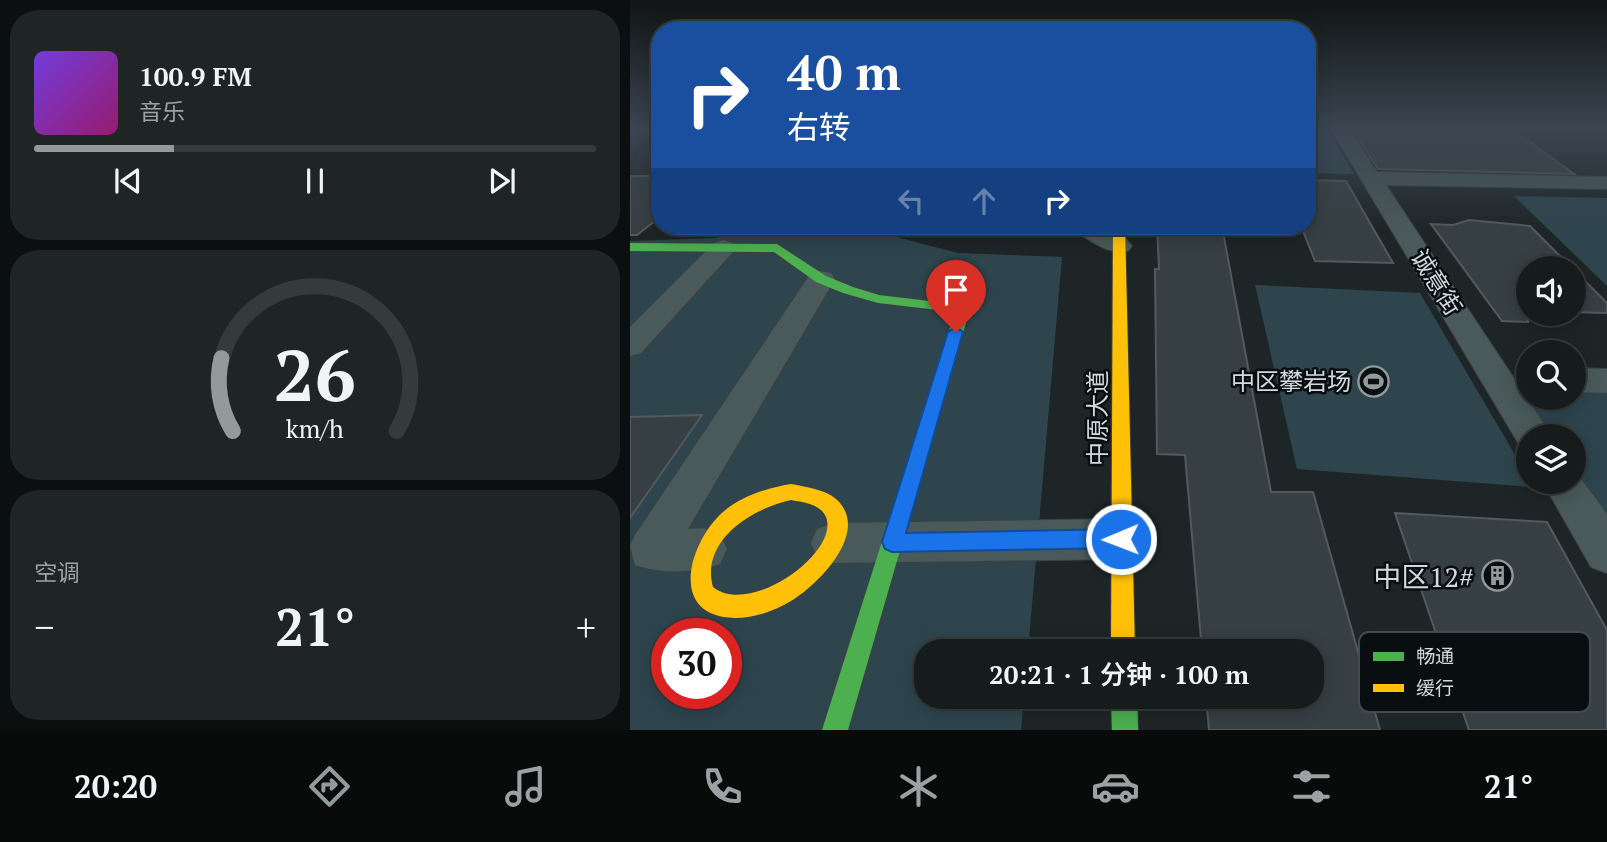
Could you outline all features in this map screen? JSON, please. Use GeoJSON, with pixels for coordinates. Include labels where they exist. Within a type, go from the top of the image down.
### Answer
{"type":"FeatureCollection","features":[{"type":"Feature","properties":{"kind":"street","name":"诚意街"},"geometry":{"type":"LineString","coordinates":[[1362,163],[1512,377],[1530,424]]}},
{"type":"Feature","properties":{"kind":"street"},"geometry":{"type":"LineString","coordinates":[[1371,178],[1607,183]]}},
{"type":"Feature","properties":{"kind":"street","name":"中原大道"},"geometry":{"type":"LineString","coordinates":[[1119,236],[1123,639]]}},
{"type":"Feature","properties":{"kind":"street"},"geometry":{"type":"LineString","coordinates":[[630,247],[778,248],[821,279],[878,299],[963,309],[835,730]]}},
{"type":"Feature","properties":{"kind":"street"},"geometry":{"type":"LineString","coordinates":[[630,346],[723,248]]}},
{"type":"Feature","properties":{"kind":"street"},"geometry":{"type":"LineString","coordinates":[[704,549],[651,550],[821,279]]}},
{"type":"Feature","properties":{"kind":"street"},"geometry":{"type":"LineString","coordinates":[[1586,380],[1607,381]]}},
{"type":"Feature","properties":{"kind":"street"},"geometry":{"type":"LineString","coordinates":[[791,492],[810,493],[824,500],[834,511],[837,525],[833,543],[823,561],[807,579],[785,594],[762,604],[739,607],[718,603],[704,592],[698,576],[704,549],[728,520],[748,506],[770,496],[791,492]]}},
{"type":"Feature","properties":{"kind":"street"},"geometry":{"type":"LineString","coordinates":[[1570,494],[1607,552]]}},
{"type":"Feature","properties":{"kind":"street"},"geometry":{"type":"LineString","coordinates":[[833,543],[1121,539]]}},
{"type":"Feature","properties":{"kind":"street"},"geometry":{"type":"LineString","coordinates":[[1124,709],[1125,730]]}},
{"type":"Feature","properties":{"kind":"shaded area"},"geometry":{"type":"Polygon","coordinates":[[[1316,163],[1347,163],[1354,174],[1316,173],[1316,163]]]}},
{"type":"Feature","properties":{"kind":"shaded area"},"geometry":{"type":"Polygon","coordinates":[[[1514,196],[1607,198],[1607,286],[1586,266],[1586,256],[1576,256],[1514,196]]]}},
{"type":"Feature","properties":{"kind":"shaded area"},"geometry":{"type":"Polygon","coordinates":[[[721,235],[889,235],[958,253],[1062,257],[1029,639],[914,639],[914,709],[1023,709],[1021,730],[630,730],[630,241],[717,238],[721,235]]]}},
{"type":"Feature","properties":{"kind":"shaded area","name":"中区攀岩场"},"geometry":{"type":"Polygon","coordinates":[[[1255,285],[1420,293],[1516,457],[1516,486],[1297,469],[1255,285]]]}},
{"type":"Feature","properties":{"kind":"shaded area"},"geometry":{"type":"Polygon","coordinates":[[[1586,390],[1607,391],[1607,524],[1586,492],[1586,424],[1540,424],[1531,410],[1586,410],[1586,390]]]}},
{"type":"Feature","properties":{"kind":"building"},"geometry":{"type":"Polygon","coordinates":[[[1374,163],[1559,163],[1574,174],[1378,169],[1374,163]]]}},
{"type":"Feature","properties":{"kind":"building"},"geometry":{"type":"Polygon","coordinates":[[[630,176],[651,176],[651,224],[637,235],[630,235],[630,176]]]}},
{"type":"Feature","properties":{"kind":"building"},"geometry":{"type":"Polygon","coordinates":[[[1316,180],[1346,181],[1393,263],[1315,261],[1305,235],[1316,235],[1316,180]]]}},
{"type":"Feature","properties":{"kind":"building"},"geometry":{"type":"Polygon","coordinates":[[[1469,220],[1530,226],[1560,256],[1516,256],[1516,322],[1502,321],[1431,224],[1453,225],[1469,220]]]}},
{"type":"Feature","properties":{"kind":"building"},"geometry":{"type":"Polygon","coordinates":[[[1157,235],[1224,235],[1271,492],[1313,492],[1359,655],[1359,712],[1375,712],[1380,730],[1209,730],[1207,709],[1324,709],[1324,639],[1201,639],[1185,455],[1157,454],[1155,269],[1159,269],[1157,235]]]}},
{"type":"Feature","properties":{"kind":"building"},"geometry":{"type":"Polygon","coordinates":[[[1586,282],[1607,303],[1607,313],[1586,312],[1586,282]]]}},
{"type":"Feature","properties":{"kind":"building"},"geometry":{"type":"Polygon","coordinates":[[[702,415],[630,518],[630,417],[702,415]]]}},
{"type":"Feature","properties":{"kind":"building","name":"中区12#"},"geometry":{"type":"Polygon","coordinates":[[[1395,513],[1547,522],[1607,630],[1607,730],[1469,730],[1463,712],[1590,712],[1590,632],[1436,632],[1395,513]]]}},
{"type":"Feature","properties":{"kind":"traffic: fast"},"geometry":{"type":"LineString","coordinates":[[630,247],[777,248],[821,279],[848,290],[878,299],[963,309],[835,730]]}},
{"type":"Feature","properties":{"kind":"traffic: fast"},"geometry":{"type":"LineString","coordinates":[[1124,709],[1125,730]]}},
{"type":"Feature","properties":{"kind":"traffic: slow"},"geometry":{"type":"LineString","coordinates":[[1119,235],[1123,639]]}},
{"type":"Feature","properties":{"kind":"traffic: slow"},"geometry":{"type":"LineString","coordinates":[[791,492],[820,500],[834,511],[838,523],[836,536],[829,550],[807,575],[772,599],[740,606],[714,602],[705,594],[700,583],[705,555],[719,530],[735,514],[750,505],[791,492]]}},
{"type":"Feature","properties":{"kind":"place","name":"中区攀岩场"},"geometry":{"type":"Point","coordinates":[1374,381]}},
{"type":"Feature","properties":{"kind":"place","name":"中区12#"},"geometry":{"type":"Point","coordinates":[1497,576]}},
{"type":"Feature","properties":{"kind":"route"},"geometry":{"type":"LineString","coordinates":[[956,332],[892,542],[1121,539]]}}]}
